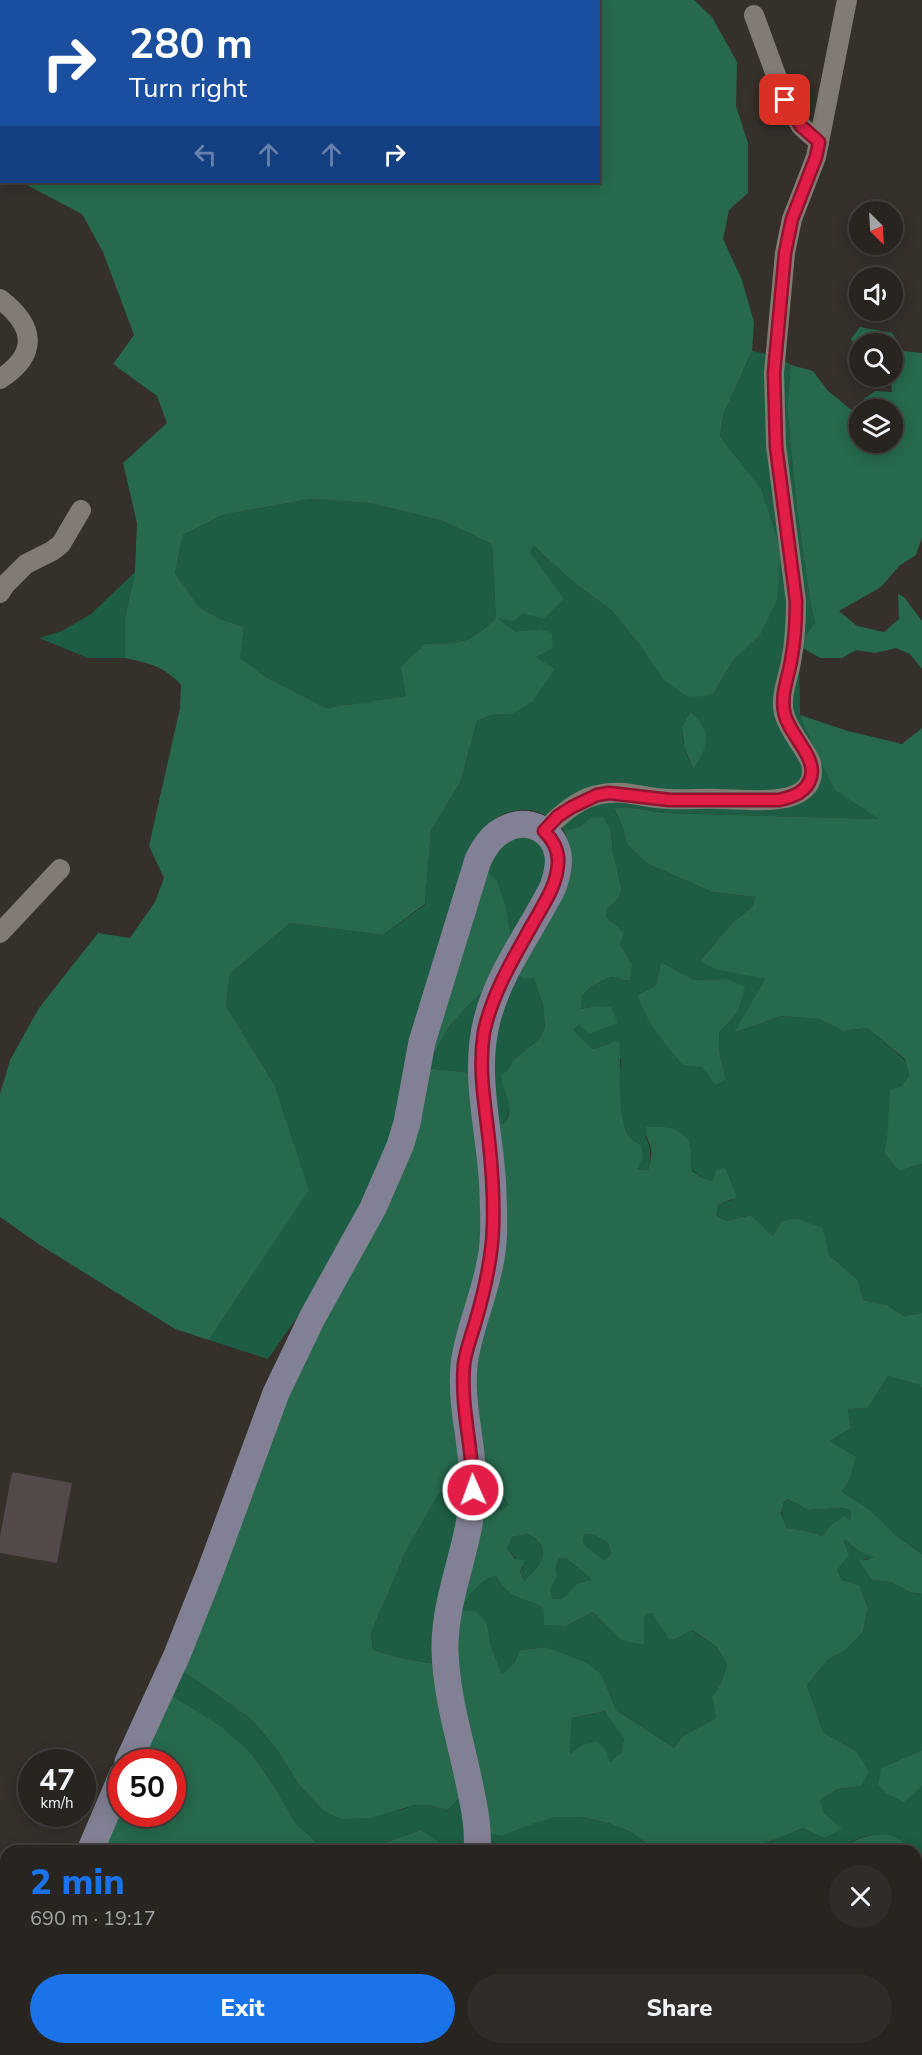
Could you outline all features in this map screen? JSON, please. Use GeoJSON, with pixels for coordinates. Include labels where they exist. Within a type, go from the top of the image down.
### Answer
{"type":"FeatureCollection","features":[{"type":"Feature","properties":{"kind":"main road"},"geometry":{"type":"LineString","coordinates":[[134,1749],[181,1645],[261,1431],[288,1366],[373,1208],[398,1154],[407,1123],[418,1059],[428,1020],[478,860],[486,846],[504,829],[513,825],[529,824],[544,831],[554,842],[558,856],[556,878],[549,896],[495,996],[487,1021],[482,1054],[483,1106],[493,1177],[491,1257],[464,1361],[463,1400],[472,1464],[473,1490],[468,1532],[453,1589],[445,1647],[449,1691],[476,1815],[477,1845]]}},
{"type":"Feature","properties":{"kind":"main road"},"geometry":{"type":"LineString","coordinates":[[93,1845],[108,1809]]}},
{"type":"Feature","properties":{"kind":"street"},"geometry":{"type":"LineString","coordinates":[[544,831],[558,816],[597,795],[625,793],[670,800],[779,800],[800,793],[810,781],[811,763],[792,732],[784,711],[784,693],[791,662],[796,601],[776,446],[774,373],[785,253],[792,219],[816,157],[847,0]]}},
{"type":"Feature","properties":{"kind":"street"},"geometry":{"type":"LineString","coordinates":[[754,15],[789,108],[801,126],[819,142]]}},
{"type":"Feature","properties":{"kind":"street"},"geometry":{"type":"LineString","coordinates":[[0,298],[24,323],[27,352],[21,363],[0,380]]}},
{"type":"Feature","properties":{"kind":"street"},"geometry":{"type":"LineString","coordinates":[[0,593],[4,585],[26,564],[61,544],[81,510]]}},
{"type":"Feature","properties":{"kind":"street"},"geometry":{"type":"LineString","coordinates":[[0,933],[60,869]]}},
{"type":"Feature","properties":{"kind":"green space"},"geometry":{"type":"Polygon","coordinates":[[[600,0],[694,0],[712,17],[737,62],[736,106],[748,143],[748,193],[729,210],[723,239],[742,280],[754,322],[752,351],[724,413],[720,436],[761,489],[781,551],[777,600],[760,635],[733,661],[713,694],[689,698],[664,680],[612,611],[572,581],[534,546],[530,552],[564,599],[544,619],[523,613],[514,621],[497,618],[515,632],[539,629],[552,633],[553,648],[535,657],[555,669],[532,702],[512,714],[491,715],[477,721],[461,781],[431,831],[425,904],[383,935],[290,923],[230,974],[226,1006],[274,1084],[309,1190],[209,1340],[175,1329],[40,1245],[0,1217],[0,1094],[10,1060],[39,1008],[98,933],[130,938],[155,902],[164,878],[149,846],[180,708],[181,685],[175,679],[156,666],[125,658],[125,617],[135,572],[137,523],[123,463],[167,423],[157,396],[113,364],[134,335],[103,252],[82,214],[23,183],[600,183],[600,0]],[[310,499],[222,515],[183,535],[175,573],[199,607],[220,619],[244,627],[240,658],[266,677],[326,708],[406,696],[401,667],[425,644],[464,641],[496,618],[492,544],[443,521],[370,503],[310,499]]]}},
{"type":"Feature","properties":{"kind":"green space"},"geometry":{"type":"Polygon","coordinates":[[[860,327],[892,333],[856,333],[860,327]]]}},
{"type":"Feature","properties":{"kind":"green space"},"geometry":{"type":"Polygon","coordinates":[[[903,350],[922,353],[922,537],[916,555],[900,565],[881,587],[839,611],[857,626],[884,632],[899,619],[898,594],[904,597],[922,621],[922,669],[910,654],[896,648],[875,653],[856,650],[842,658],[820,658],[799,646],[815,622],[797,511],[787,407],[791,365],[813,371],[828,391],[849,408],[849,453],[903,453],[903,399],[864,399],[875,391],[892,392],[892,387],[903,387],[903,350]]]}},
{"type":"Feature","properties":{"kind":"green space"},"geometry":{"type":"Polygon","coordinates":[[[752,351],[776,356],[791,365],[787,407],[797,511],[815,622],[799,646],[800,715],[817,755],[880,819],[665,813],[626,807],[614,810],[622,825],[627,844],[646,863],[712,892],[755,897],[753,906],[731,924],[700,961],[765,979],[735,1033],[781,1016],[819,1019],[843,1031],[867,1028],[905,1060],[909,1075],[896,1102],[884,1153],[899,1171],[922,1164],[922,1313],[904,1316],[887,1305],[863,1300],[858,1280],[829,1255],[822,1228],[796,1218],[781,1221],[773,1236],[751,1215],[727,1221],[715,1214],[718,1205],[732,1200],[730,1180],[725,1167],[713,1181],[702,1178],[692,1170],[689,1143],[645,1136],[650,1153],[648,1170],[637,1169],[630,1138],[623,1125],[618,1094],[621,1060],[609,1043],[593,1049],[572,1030],[596,1006],[581,1009],[581,997],[592,986],[610,977],[630,981],[632,964],[620,944],[617,926],[606,917],[606,910],[618,899],[622,890],[613,853],[611,831],[590,818],[579,827],[564,831],[540,813],[527,810],[502,815],[480,832],[471,845],[395,1143],[330,1270],[268,1359],[209,1340],[251,1277],[274,1084],[226,1006],[230,974],[290,923],[383,935],[425,905],[431,831],[461,781],[477,721],[491,715],[512,714],[535,657],[539,629],[515,633],[496,618],[523,613],[563,599],[530,552],[534,546],[572,581],[612,611],[639,644],[713,694],[733,661],[760,635],[739,460],[720,436],[724,413],[752,351]],[[690,712],[684,726],[683,740],[686,754],[693,768],[690,712]],[[661,962],[656,985],[638,995],[702,1067],[726,1079],[720,1056],[719,1033],[738,1012],[725,979],[694,980],[661,962]]]}},
{"type":"Feature","properties":{"kind":"green space"},"geometry":{"type":"Polygon","coordinates":[[[310,499],[370,503],[443,521],[492,544],[496,618],[464,641],[425,644],[407,696],[326,708],[266,677],[239,658],[244,627],[220,619],[199,607],[175,573],[183,535],[222,515],[310,499]]]}},
{"type":"Feature","properties":{"kind":"green space"},"geometry":{"type":"Polygon","coordinates":[[[135,572],[125,617],[125,658],[88,658],[39,638],[62,631],[91,614],[135,572]]]}},
{"type":"Feature","properties":{"kind":"green space"},"geometry":{"type":"Polygon","coordinates":[[[690,712],[703,726],[706,739],[702,753],[693,769],[684,746],[682,727],[690,712]]]}},
{"type":"Feature","properties":{"kind":"green space"},"geometry":{"type":"Polygon","coordinates":[[[800,715],[848,731],[902,744],[922,728],[922,1164],[899,1171],[884,1153],[888,1130],[890,1090],[902,1086],[909,1075],[905,1059],[867,1028],[843,1031],[819,1019],[781,1016],[734,1033],[765,979],[715,969],[700,961],[731,924],[753,906],[755,897],[712,892],[646,863],[627,844],[622,825],[614,809],[626,807],[665,813],[879,819],[835,790],[800,715]]]}},
{"type":"Feature","properties":{"kind":"green space"},"geometry":{"type":"Polygon","coordinates":[[[603,817],[611,831],[613,853],[622,890],[618,899],[606,910],[606,917],[624,934],[620,944],[632,964],[630,981],[610,977],[592,986],[581,997],[581,1009],[596,1006],[611,1007],[618,1023],[589,1034],[579,1024],[573,1030],[593,1049],[619,1040],[622,1118],[631,1138],[641,1146],[643,1158],[637,1169],[648,1170],[650,1162],[651,1148],[646,1127],[676,1130],[689,1142],[692,1171],[702,1178],[713,1181],[716,1171],[725,1167],[737,1197],[718,1205],[716,1215],[727,1221],[751,1215],[773,1236],[781,1221],[796,1218],[823,1228],[829,1255],[858,1280],[863,1300],[887,1305],[904,1316],[922,1313],[922,1389],[920,1385],[888,1376],[868,1408],[848,1409],[851,1428],[830,1441],[856,1457],[849,1481],[842,1492],[869,1509],[899,1538],[922,1554],[922,1594],[910,1592],[891,1582],[872,1580],[858,1560],[874,1557],[858,1550],[845,1539],[849,1555],[837,1570],[842,1580],[859,1585],[868,1608],[863,1632],[847,1649],[828,1660],[807,1685],[823,1732],[857,1752],[869,1772],[861,1786],[838,1789],[821,1799],[823,1812],[842,1829],[824,1838],[803,1828],[769,1842],[746,1845],[648,1845],[631,1832],[608,1823],[582,1817],[556,1817],[502,1836],[489,1833],[462,1696],[457,1640],[458,1612],[482,1515],[496,1512],[509,1505],[499,1491],[485,1483],[473,1399],[473,1380],[502,1256],[501,1173],[496,1125],[506,1122],[509,1103],[501,1075],[507,1071],[513,1060],[539,1039],[545,1027],[543,1005],[534,978],[522,978],[515,974],[565,890],[572,863],[564,831],[579,827],[590,818],[603,817]],[[788,1499],[784,1502],[781,1513],[787,1528],[822,1536],[830,1526],[844,1516],[850,1520],[851,1510],[841,1508],[808,1510],[788,1499]],[[528,1534],[512,1537],[507,1548],[515,1559],[525,1560],[520,1572],[524,1581],[539,1563],[543,1551],[536,1539],[528,1534]],[[584,1534],[583,1542],[605,1560],[611,1554],[608,1543],[594,1535],[584,1534]],[[559,1558],[556,1565],[557,1577],[550,1590],[553,1599],[564,1597],[577,1584],[591,1580],[566,1558],[559,1558]],[[496,1576],[475,1589],[459,1610],[476,1611],[487,1623],[491,1647],[502,1674],[514,1663],[520,1650],[546,1647],[587,1663],[602,1675],[616,1710],[674,1748],[683,1736],[716,1718],[712,1697],[721,1683],[727,1665],[717,1647],[692,1630],[675,1639],[669,1639],[652,1613],[647,1613],[644,1618],[644,1645],[621,1640],[593,1612],[566,1626],[544,1625],[543,1607],[511,1594],[496,1576]],[[605,1711],[572,1718],[570,1754],[582,1745],[597,1741],[606,1750],[610,1762],[621,1753],[624,1739],[605,1711]]]}},
{"type":"Feature","properties":{"kind":"green space"},"geometry":{"type":"Polygon","coordinates":[[[515,837],[534,837],[544,852],[546,866],[534,899],[511,937],[506,907],[487,871],[498,851],[515,837]]]}},
{"type":"Feature","properties":{"kind":"green space"},"geometry":{"type":"Polygon","coordinates":[[[487,871],[497,881],[506,907],[511,937],[493,980],[450,1025],[426,1068],[487,871]]]}},
{"type":"Feature","properties":{"kind":"green space"},"geometry":{"type":"Polygon","coordinates":[[[661,962],[694,980],[725,979],[745,986],[738,1012],[719,1033],[720,1056],[726,1079],[716,1085],[702,1067],[683,1065],[657,1032],[641,1005],[638,995],[656,985],[661,962]]]}},
{"type":"Feature","properties":{"kind":"green space"},"geometry":{"type":"Polygon","coordinates":[[[515,974],[522,978],[534,977],[543,1005],[545,1027],[539,1039],[513,1060],[507,1071],[507,1096],[510,1106],[506,1122],[496,1125],[493,1104],[495,1032],[515,974]]]}},
{"type":"Feature","properties":{"kind":"green space"},"geometry":{"type":"Polygon","coordinates":[[[493,980],[473,1073],[426,1068],[450,1025],[493,980]]]}},
{"type":"Feature","properties":{"kind":"green space"},"geometry":{"type":"Polygon","coordinates":[[[426,1068],[473,1073],[485,1233],[461,1466],[437,1497],[407,1549],[371,1633],[373,1650],[434,1664],[463,1794],[448,1810],[428,1805],[415,1805],[370,1818],[342,1819],[324,1811],[300,1786],[275,1747],[250,1718],[181,1670],[273,1433],[426,1068]]]}},
{"type":"Feature","properties":{"kind":"green space"},"geometry":{"type":"Polygon","coordinates":[[[888,1376],[921,1385],[922,1389],[922,1554],[899,1538],[869,1509],[842,1492],[849,1481],[830,1441],[851,1428],[848,1409],[868,1408],[888,1376]]]}},
{"type":"Feature","properties":{"kind":"green space"},"geometry":{"type":"Polygon","coordinates":[[[461,1466],[462,1494],[434,1664],[373,1650],[371,1633],[407,1549],[437,1497],[461,1466]]]}},
{"type":"Feature","properties":{"kind":"green space"},"geometry":{"type":"Polygon","coordinates":[[[485,1483],[499,1491],[509,1505],[496,1512],[482,1515],[485,1483]]]}},
{"type":"Feature","properties":{"kind":"green space"},"geometry":{"type":"Polygon","coordinates":[[[788,1499],[808,1510],[841,1508],[851,1510],[850,1520],[830,1526],[822,1536],[787,1528],[782,1509],[788,1499]]]}},
{"type":"Feature","properties":{"kind":"green space"},"geometry":{"type":"Polygon","coordinates":[[[528,1534],[536,1539],[543,1551],[539,1563],[524,1581],[520,1572],[523,1568],[507,1548],[511,1537],[528,1534]]]}},
{"type":"Feature","properties":{"kind":"green space"},"geometry":{"type":"Polygon","coordinates":[[[584,1534],[594,1535],[608,1543],[611,1554],[605,1560],[593,1552],[583,1542],[584,1534]]]}},
{"type":"Feature","properties":{"kind":"green space"},"geometry":{"type":"Polygon","coordinates":[[[845,1538],[858,1550],[875,1557],[859,1561],[872,1580],[891,1582],[910,1592],[922,1594],[922,1750],[881,1768],[919,1787],[922,1786],[922,1845],[905,1845],[905,1842],[880,1836],[866,1836],[848,1845],[710,1845],[769,1842],[803,1828],[824,1838],[841,1829],[823,1812],[821,1799],[838,1789],[861,1786],[857,1752],[823,1732],[807,1685],[828,1660],[847,1649],[863,1632],[868,1608],[859,1585],[842,1580],[837,1569],[842,1562],[845,1538]]]}},
{"type":"Feature","properties":{"kind":"green space"},"geometry":{"type":"Polygon","coordinates":[[[559,1558],[566,1558],[592,1580],[578,1583],[567,1595],[553,1599],[550,1590],[557,1577],[556,1565],[559,1558]]]}},
{"type":"Feature","properties":{"kind":"green space"},"geometry":{"type":"Polygon","coordinates":[[[496,1576],[511,1593],[543,1607],[544,1624],[566,1626],[593,1612],[606,1625],[644,1644],[644,1618],[647,1613],[652,1613],[666,1634],[675,1639],[691,1630],[717,1647],[727,1665],[721,1683],[712,1697],[716,1718],[683,1736],[674,1748],[616,1710],[602,1675],[546,1647],[520,1650],[514,1663],[502,1675],[491,1647],[487,1623],[458,1610],[479,1585],[496,1576]]]}},
{"type":"Feature","properties":{"kind":"green space"},"geometry":{"type":"Polygon","coordinates":[[[181,1670],[250,1718],[275,1747],[300,1786],[324,1811],[400,1810],[415,1805],[428,1805],[448,1810],[463,1794],[467,1845],[439,1845],[421,1830],[376,1845],[319,1845],[295,1822],[251,1753],[171,1695],[181,1670]]]}},
{"type":"Feature","properties":{"kind":"green space"},"geometry":{"type":"Polygon","coordinates":[[[171,1695],[220,1726],[251,1753],[295,1822],[319,1845],[101,1845],[108,1827],[186,1827],[186,1749],[144,1749],[171,1695]]]}},
{"type":"Feature","properties":{"kind":"green space"},"geometry":{"type":"Polygon","coordinates":[[[606,1711],[624,1739],[621,1753],[610,1763],[570,1755],[572,1718],[606,1711]]]}},
{"type":"Feature","properties":{"kind":"green space"},"geometry":{"type":"Polygon","coordinates":[[[922,1750],[922,1786],[904,1802],[886,1793],[878,1785],[881,1768],[922,1750]]]}},
{"type":"Feature","properties":{"kind":"green space"},"geometry":{"type":"Polygon","coordinates":[[[556,1817],[582,1817],[608,1823],[631,1832],[648,1845],[488,1845],[489,1833],[556,1817]]]}},
{"type":"Feature","properties":{"kind":"green space"},"geometry":{"type":"Polygon","coordinates":[[[421,1830],[440,1845],[376,1845],[421,1830]]]}},
{"type":"Feature","properties":{"kind":"green space"},"geometry":{"type":"Polygon","coordinates":[[[887,1834],[905,1842],[905,1845],[848,1845],[869,1836],[887,1834]]]}},
{"type":"Feature","properties":{"kind":"building"},"geometry":{"type":"Polygon","coordinates":[[[12,1472],[72,1483],[57,1563],[0,1553],[0,1537],[12,1472]]]}},
{"type":"Feature","properties":{"kind":"route"},"geometry":{"type":"LineString","coordinates":[[473,1490],[472,1464],[464,1417],[464,1361],[490,1267],[493,1227],[493,1177],[483,1106],[481,1067],[484,1033],[495,996],[549,896],[556,878],[559,861],[557,849],[550,836],[544,831],[558,816],[597,795],[625,793],[670,800],[697,798],[779,800],[794,796],[804,790],[812,776],[809,758],[792,732],[784,711],[783,700],[791,662],[796,601],[776,446],[774,373],[785,253],[792,219],[816,157],[819,142],[801,126],[785,100]]}}]}
